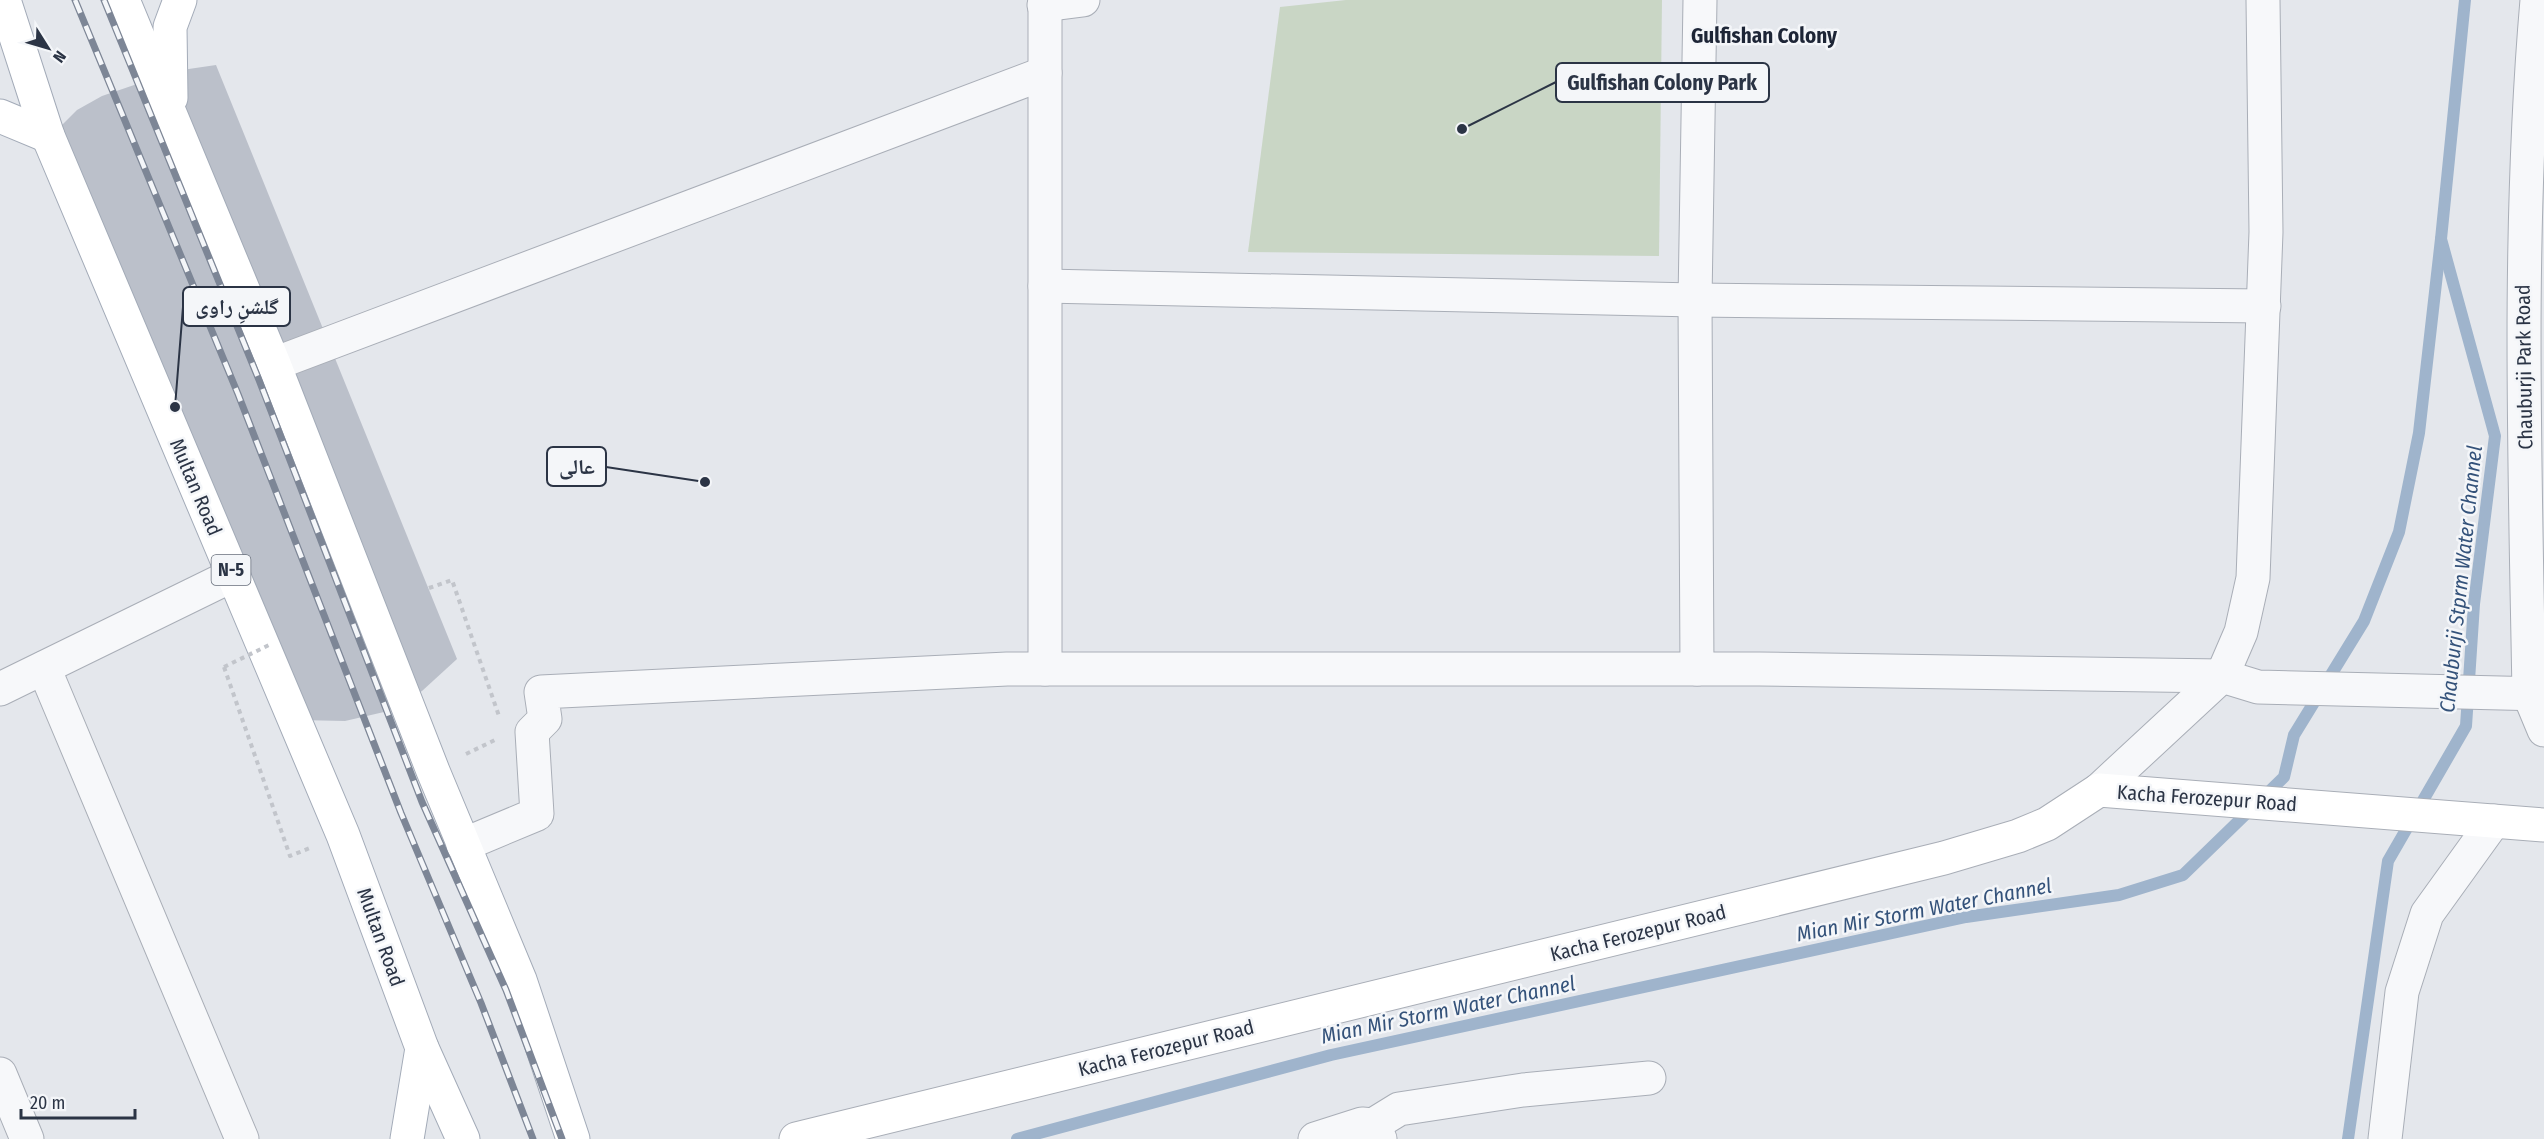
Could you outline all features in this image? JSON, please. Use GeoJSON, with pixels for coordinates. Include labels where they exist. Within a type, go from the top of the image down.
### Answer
{"type":"FeatureCollection","features":[{"type":"Feature","properties":{"kind":"main road","name":"Multan Road"},"geometry":{"type":"LineString","coordinates":[[4,0],[48,136],[343,836],[422,1048],[463,1139]]}},
{"type":"Feature","properties":{"kind":"main road"},"geometry":{"type":"LineString","coordinates":[[123,0],[274,364],[433,771],[520,980],[573,1139]]}},
{"type":"Feature","properties":{"kind":"main road"},"geometry":{"type":"LineString","coordinates":[[172,118],[170,27],[180,0]]}},
{"type":"Feature","properties":{"kind":"main road"},"geometry":{"type":"LineString","coordinates":[[0,116],[48,136]]}},
{"type":"Feature","properties":{"kind":"main road","name":"Kacha Ferozepur Road"},"geometry":{"type":"LineString","coordinates":[[796,1139],[1944,858],[2018,836],[2114,790],[2487,820],[2543,822]]}},
{"type":"Feature","properties":{"kind":"main road"},"geometry":{"type":"LineString","coordinates":[[407,1139],[422,1048]]}},
{"type":"Feature","properties":{"kind":"street"},"geometry":{"type":"LineString","coordinates":[[1045,669],[1044,2],[1083,0]]}},
{"type":"Feature","properties":{"kind":"street"},"geometry":{"type":"LineString","coordinates":[[1697,669],[1695,300],[1700,0]]}},
{"type":"Feature","properties":{"kind":"street"},"geometry":{"type":"LineString","coordinates":[[2114,790],[2222,676],[2241,632],[2253,578],[2264,306],[2263,0]]}},
{"type":"Feature","properties":{"kind":"street","name":"Chauburji Park Road"},"geometry":{"type":"LineString","coordinates":[[2537,0],[2529,694],[2544,730]]}},
{"type":"Feature","properties":{"kind":"street"},"geometry":{"type":"LineString","coordinates":[[274,364],[1045,73]]}},
{"type":"Feature","properties":{"kind":"street"},"geometry":{"type":"LineString","coordinates":[[1045,286],[1695,300],[2264,306]]}},
{"type":"Feature","properties":{"kind":"street"},"geometry":{"type":"LineString","coordinates":[[0,689],[233,575]]}},
{"type":"Feature","properties":{"kind":"street"},"geometry":{"type":"LineString","coordinates":[[44,668],[242,1139]]}},
{"type":"Feature","properties":{"kind":"street"},"geometry":{"type":"LineString","coordinates":[[464,845],[537,814],[532,732],[545,719],[541,692],[1045,669],[1697,669],[2222,676],[2258,687],[2529,694]]}},
{"type":"Feature","properties":{"kind":"street"},"geometry":{"type":"LineString","coordinates":[[2385,1139],[2402,992],[2427,914],[2487,820]]}},
{"type":"Feature","properties":{"kind":"street"},"geometry":{"type":"LineString","coordinates":[[0,1074],[27,1139]]}},
{"type":"Feature","properties":{"kind":"street"},"geometry":{"type":"LineString","coordinates":[[1315,1139],[1362,1124],[1376,1132],[1399,1109],[1523,1090],[1649,1078]]}},
{"type":"Feature","properties":{"kind":"path"},"geometry":{"type":"LineString","coordinates":[[429,588],[452,580],[502,723]]}},
{"type":"Feature","properties":{"kind":"path"},"geometry":{"type":"LineString","coordinates":[[269,645],[224,667],[282,829]]}},
{"type":"Feature","properties":{"kind":"path"},"geometry":{"type":"LineString","coordinates":[[433,771],[505,734]]}},
{"type":"Feature","properties":{"kind":"green space"},"geometry":{"type":"Polygon","coordinates":[[[1346,0],[1662,0],[1659,256],[1248,252],[1280,7],[1346,0]]]}},
{"type":"Feature","properties":{"kind":"building"},"geometry":{"type":"Polygon","coordinates":[[[216,65],[457,659],[422,691],[384,712],[345,721],[298,720],[59,128],[77,110],[102,96],[175,71],[216,65]]]}},
{"type":"Feature","properties":{"kind":"waterway","name":"Chauburji Stprm Water Channel"},"geometry":{"type":"LineString","coordinates":[[2348,1139],[2388,861],[2466,726],[2474,604],[2495,436],[2441,239],[2465,0]]}},
{"type":"Feature","properties":{"kind":"waterway","name":"Mian Mir Storm Water Channel"},"geometry":{"type":"LineString","coordinates":[[1017,1139],[1331,1055],[1966,917],[2119,895],[2183,875],[2284,777],[2294,735],[2364,621],[2399,532],[2419,433],[2441,239]]}},
{"type":"Feature","properties":{"kind":"railway"},"geometry":{"type":"LineString","coordinates":[[75,0],[238,394],[401,813],[481,1003],[533,1139]]}},
{"type":"Feature","properties":{"kind":"railway"},"geometry":{"type":"LineString","coordinates":[[104,0],[259,380],[422,802],[506,990],[562,1139]]}},
{"type":"Feature","properties":{"kind":"place","name":"Gulfishan Colony Park"},"geometry":{"type":"Point","coordinates":[1462,129]}},
{"type":"Feature","properties":{"kind":"place","name":"گلشنِ راوی"},"geometry":{"type":"Point","coordinates":[175,407]}},
{"type":"Feature","properties":{"kind":"place","name":"عالی"},"geometry":{"type":"Point","coordinates":[705,482]}},
{"type":"Feature","properties":{"kind":"district","name":"Gulfishan Colony"},"geometry":{"type":"Point","coordinates":[1764,36]}}]}
